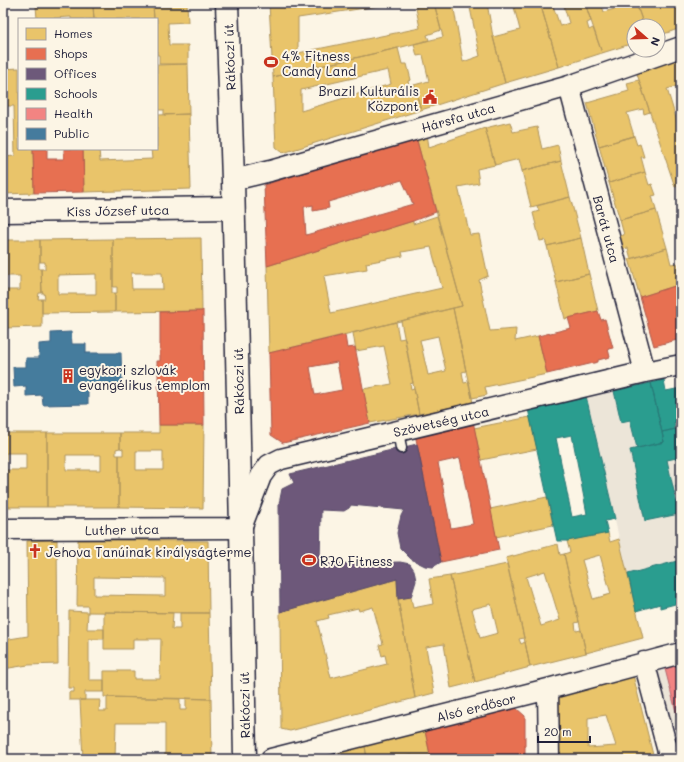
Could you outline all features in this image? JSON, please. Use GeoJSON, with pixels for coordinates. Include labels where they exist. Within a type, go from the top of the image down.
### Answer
{"type":"FeatureCollection","features":[{"type":"Feature","properties":{"kind":"main road","name":"Rákóczi út"},"geometry":{"type":"LineString","coordinates":[[227,3],[234,208],[245,759]]}},
{"type":"Feature","properties":{"kind":"main road","name":"Kiss József utca"},"geometry":{"type":"LineString","coordinates":[[3,211],[234,208]]}},
{"type":"Feature","properties":{"kind":"street","name":"Hársfa utca"},"geometry":{"type":"LineString","coordinates":[[233,180],[569,86],[681,47]]}},
{"type":"Feature","properties":{"kind":"street","name":"Barát utca"},"geometry":{"type":"LineString","coordinates":[[569,86],[645,372]]}},
{"type":"Feature","properties":{"kind":"street","name":"Szövetség utca"},"geometry":{"type":"LineString","coordinates":[[241,528],[261,476],[269,465],[281,459],[400,439],[645,372],[681,365]]}},
{"type":"Feature","properties":{"kind":"street","name":"Luther utca"},"geometry":{"type":"LineString","coordinates":[[3,530],[241,528]]}},
{"type":"Feature","properties":{"kind":"street","name":"Alsó erdősor"},"geometry":{"type":"LineString","coordinates":[[271,759],[548,689],[681,652]]}},
{"type":"Feature","properties":{"kind":"street"},"geometry":{"type":"LineString","coordinates":[[644,662],[670,759]]}},
{"type":"Feature","properties":{"kind":"street"},"geometry":{"type":"LineString","coordinates":[[548,689],[549,759]]}},
{"type":"Feature","properties":{"kind":"shaded area"},"geometry":{"type":"Polygon","coordinates":[[[614,391],[621,422],[630,420],[637,448],[664,442],[662,432],[681,428],[681,598],[679,599],[679,603],[660,608],[659,604],[636,611],[586,396],[614,391]]]}},
{"type":"Feature","properties":{"kind":"shaded area"},"geometry":{"type":"Polygon","coordinates":[[[681,662],[681,754],[656,669],[681,662]]]}},
{"type":"Feature","properties":{"kind":"building: Homes"},"geometry":{"type":"Polygon","coordinates":[[[45,3],[86,3],[86,7],[93,6],[94,18],[37,18],[36,6],[45,6],[45,3]]]}},
{"type":"Feature","properties":{"kind":"building: Homes"},"geometry":{"type":"Polygon","coordinates":[[[98,3],[144,3],[144,5],[153,5],[154,18],[94,18],[93,6],[98,6],[98,3]]]}},
{"type":"Feature","properties":{"kind":"building: Homes"},"geometry":{"type":"Polygon","coordinates":[[[153,3],[181,3],[181,4],[153,5],[153,3]]]}},
{"type":"Feature","properties":{"kind":"building: Homes"},"geometry":{"type":"Polygon","coordinates":[[[269,3],[399,3],[298,18],[298,53],[420,28],[415,3],[434,3],[441,30],[427,35],[429,40],[273,77],[269,3]]]}},
{"type":"Feature","properties":{"kind":"building: Homes"},"geometry":{"type":"Polygon","coordinates":[[[434,3],[453,3],[463,62],[480,56],[469,3],[487,3],[493,37],[505,83],[421,110],[414,85],[429,81],[423,55],[417,56],[414,44],[443,37],[434,3]]]}},
{"type":"Feature","properties":{"kind":"building: Homes"},"geometry":{"type":"Polygon","coordinates":[[[513,3],[540,3],[559,67],[505,83],[493,37],[520,30],[513,3]]]}},
{"type":"Feature","properties":{"kind":"building: Homes"},"geometry":{"type":"Polygon","coordinates":[[[540,3],[552,3],[560,26],[569,23],[563,3],[585,3],[591,21],[587,23],[589,30],[593,28],[602,53],[559,67],[540,3]]]}},
{"type":"Feature","properties":{"kind":"building: Homes"},"geometry":{"type":"Polygon","coordinates":[[[585,3],[601,3],[604,12],[618,8],[616,3],[636,3],[641,18],[626,18],[626,46],[602,53],[585,3]]]}},
{"type":"Feature","properties":{"kind":"building: Homes"},"geometry":{"type":"Polygon","coordinates":[[[636,3],[681,3],[681,28],[666,33],[666,18],[641,18],[636,3]]]}},
{"type":"Feature","properties":{"kind":"building: Homes"},"geometry":{"type":"Polygon","coordinates":[[[187,4],[188,22],[168,23],[169,45],[188,45],[188,64],[159,64],[158,18],[154,18],[153,5],[187,4]]]}},
{"type":"Feature","properties":{"kind":"building: Homes"},"geometry":{"type":"Polygon","coordinates":[[[398,48],[402,64],[407,64],[411,80],[408,81],[409,87],[414,85],[421,110],[283,153],[276,147],[273,77],[398,48]],[[388,70],[301,90],[301,111],[391,84],[388,70]]]}},
{"type":"Feature","properties":{"kind":"building: Homes"},"geometry":{"type":"Polygon","coordinates":[[[681,52],[681,85],[667,89],[678,125],[681,124],[681,185],[675,187],[635,68],[681,52]]]}},
{"type":"Feature","properties":{"kind":"building: Homes"},"geometry":{"type":"Polygon","coordinates":[[[188,64],[189,114],[164,115],[164,110],[158,110],[158,65],[188,64]]]}},
{"type":"Feature","properties":{"kind":"building: Homes"},"geometry":{"type":"Polygon","coordinates":[[[18,68],[18,150],[33,150],[34,193],[3,194],[3,157],[15,156],[14,106],[3,106],[3,69],[18,68]]]}},
{"type":"Feature","properties":{"kind":"building: Homes"},"geometry":{"type":"Polygon","coordinates":[[[639,80],[650,112],[644,114],[643,109],[627,113],[634,136],[599,146],[587,103],[629,91],[627,83],[639,80]]]}},
{"type":"Feature","properties":{"kind":"building: Homes"},"geometry":{"type":"Polygon","coordinates":[[[189,114],[191,189],[84,192],[83,150],[99,150],[100,161],[152,159],[151,150],[158,150],[158,115],[189,114]]]}},
{"type":"Feature","properties":{"kind":"building: Homes"},"geometry":{"type":"Polygon","coordinates":[[[510,122],[513,132],[537,127],[542,149],[558,145],[561,161],[522,171],[519,159],[495,165],[485,128],[510,122]]]}},
{"type":"Feature","properties":{"kind":"building: Homes"},"geometry":{"type":"Polygon","coordinates":[[[485,128],[495,165],[477,169],[479,183],[458,187],[470,235],[479,234],[488,276],[479,280],[490,331],[516,329],[515,341],[538,336],[547,374],[485,387],[487,395],[472,398],[453,308],[462,306],[416,137],[427,134],[429,147],[485,128]]]}},
{"type":"Feature","properties":{"kind":"building: Homes"},"geometry":{"type":"Polygon","coordinates":[[[634,136],[637,145],[640,144],[644,157],[641,157],[645,172],[609,183],[599,146],[634,136]]]}},
{"type":"Feature","properties":{"kind":"building: Homes"},"geometry":{"type":"Polygon","coordinates":[[[561,161],[570,197],[531,207],[522,171],[561,161]]]}},
{"type":"Feature","properties":{"kind":"building: Homes"},"geometry":{"type":"Polygon","coordinates":[[[645,172],[649,185],[652,184],[656,195],[652,196],[656,210],[620,220],[609,183],[645,172]]]}},
{"type":"Feature","properties":{"kind":"building: Homes"},"geometry":{"type":"Polygon","coordinates":[[[570,197],[581,238],[547,246],[545,240],[540,241],[533,213],[539,211],[537,206],[570,197]]]}},
{"type":"Feature","properties":{"kind":"building: Homes"},"geometry":{"type":"Polygon","coordinates":[[[656,210],[667,248],[631,259],[628,248],[623,249],[619,236],[624,235],[620,220],[656,210]]]}},
{"type":"Feature","properties":{"kind":"building: Homes"},"geometry":{"type":"Polygon","coordinates":[[[437,216],[462,306],[269,353],[267,266],[413,221],[413,224],[437,216]],[[431,247],[402,252],[403,256],[366,263],[367,269],[324,276],[331,313],[442,288],[431,247]]]}},
{"type":"Feature","properties":{"kind":"building: Homes"},"geometry":{"type":"Polygon","coordinates":[[[201,238],[202,311],[115,312],[115,293],[117,293],[117,287],[113,287],[113,239],[201,238]],[[131,273],[132,289],[163,289],[162,273],[131,273]]]}},
{"type":"Feature","properties":{"kind":"building: Homes"},"geometry":{"type":"Polygon","coordinates":[[[581,238],[589,274],[556,282],[547,246],[581,238]]]}},
{"type":"Feature","properties":{"kind":"building: Homes"},"geometry":{"type":"Polygon","coordinates":[[[113,239],[112,293],[115,293],[115,312],[42,313],[42,299],[45,299],[44,293],[42,293],[41,269],[45,269],[45,262],[40,262],[40,240],[113,239]],[[96,274],[58,275],[58,294],[96,294],[96,274]]]}},
{"type":"Feature","properties":{"kind":"building: Homes"},"geometry":{"type":"Polygon","coordinates":[[[3,240],[40,240],[39,269],[41,269],[42,293],[39,293],[38,299],[42,299],[42,327],[3,328],[3,290],[20,290],[20,276],[3,276],[3,240]]]}},
{"type":"Feature","properties":{"kind":"building: Homes"},"geometry":{"type":"Polygon","coordinates":[[[667,248],[671,264],[677,263],[680,275],[676,276],[678,285],[640,297],[629,259],[667,248]]]}},
{"type":"Feature","properties":{"kind":"building: Homes"},"geometry":{"type":"Polygon","coordinates":[[[589,274],[598,311],[565,319],[556,282],[589,274]]]}},
{"type":"Feature","properties":{"kind":"building: Homes"},"geometry":{"type":"Polygon","coordinates":[[[453,308],[466,371],[462,372],[464,383],[469,382],[473,403],[419,414],[401,321],[453,308]],[[438,336],[420,340],[428,375],[446,371],[438,336]]]}},
{"type":"Feature","properties":{"kind":"building: Homes"},"geometry":{"type":"Polygon","coordinates":[[[396,322],[399,339],[405,338],[413,383],[410,384],[411,389],[414,388],[419,414],[370,423],[363,389],[392,384],[384,346],[356,351],[353,333],[396,322]]]}},
{"type":"Feature","properties":{"kind":"building: Homes"},"geometry":{"type":"Polygon","coordinates":[[[530,417],[537,449],[481,460],[474,428],[530,417]]]}},
{"type":"Feature","properties":{"kind":"building: Homes"},"geometry":{"type":"Polygon","coordinates":[[[159,425],[204,425],[203,508],[119,507],[119,455],[123,455],[123,449],[120,448],[120,433],[159,433],[159,425]],[[136,451],[136,470],[163,470],[163,451],[136,451]]]}},
{"type":"Feature","properties":{"kind":"building: Homes"},"geometry":{"type":"Polygon","coordinates":[[[3,433],[47,433],[47,507],[3,507],[3,433]],[[6,453],[6,470],[26,470],[26,453],[6,453]]]}},
{"type":"Feature","properties":{"kind":"building: Homes"},"geometry":{"type":"Polygon","coordinates":[[[47,433],[120,433],[120,448],[116,449],[116,455],[119,455],[119,507],[47,507],[47,433]],[[66,455],[66,470],[101,470],[101,455],[66,455]]]}},
{"type":"Feature","properties":{"kind":"building: Homes"},"geometry":{"type":"Polygon","coordinates":[[[547,497],[553,525],[496,537],[490,509],[547,497]]]}},
{"type":"Feature","properties":{"kind":"building: Homes"},"geometry":{"type":"Polygon","coordinates":[[[608,533],[610,542],[619,539],[643,638],[586,653],[564,554],[570,552],[567,541],[608,533]],[[600,555],[582,560],[593,599],[611,594],[600,555]]]}},
{"type":"Feature","properties":{"kind":"building: Homes"},"geometry":{"type":"Polygon","coordinates":[[[57,540],[58,664],[28,665],[3,669],[3,640],[28,636],[27,541],[57,540]]]}},
{"type":"Feature","properties":{"kind":"building: Homes"},"geometry":{"type":"Polygon","coordinates":[[[78,540],[208,541],[209,613],[88,612],[88,606],[77,606],[78,540]],[[94,577],[94,595],[165,596],[165,578],[94,577]]]}},
{"type":"Feature","properties":{"kind":"building: Homes"},"geometry":{"type":"Polygon","coordinates":[[[558,544],[560,555],[564,554],[579,622],[575,623],[576,631],[581,630],[586,653],[530,667],[506,558],[558,544]],[[545,571],[526,577],[541,626],[560,620],[545,571]]]}},
{"type":"Feature","properties":{"kind":"building: Homes"},"geometry":{"type":"Polygon","coordinates":[[[507,564],[524,638],[519,639],[521,644],[525,642],[530,667],[475,682],[450,576],[507,564]],[[491,604],[472,609],[480,638],[498,633],[491,604]]]}},
{"type":"Feature","properties":{"kind":"building: Homes"},"geometry":{"type":"Polygon","coordinates":[[[450,576],[475,682],[451,688],[444,644],[426,647],[434,693],[415,698],[398,599],[411,597],[413,608],[433,604],[429,579],[450,576]]]}},
{"type":"Feature","properties":{"kind":"building: Homes"},"geometry":{"type":"Polygon","coordinates":[[[397,579],[398,599],[415,698],[290,731],[281,729],[280,612],[397,579]],[[373,607],[359,611],[358,608],[328,615],[329,618],[317,621],[331,678],[387,664],[385,655],[382,656],[379,645],[383,644],[373,607]]]}},
{"type":"Feature","properties":{"kind":"building: Homes"},"geometry":{"type":"Polygon","coordinates":[[[69,611],[88,612],[87,629],[104,629],[104,639],[89,639],[89,680],[104,680],[104,692],[85,692],[85,700],[69,700],[69,692],[74,692],[74,688],[68,688],[69,611]]]}},
{"type":"Feature","properties":{"kind":"building: Homes"},"geometry":{"type":"Polygon","coordinates":[[[104,612],[173,613],[172,629],[180,629],[180,613],[209,613],[211,699],[104,697],[104,671],[134,671],[134,679],[160,679],[161,639],[133,639],[133,649],[104,649],[104,612]]]}},
{"type":"Feature","properties":{"kind":"building: Homes"},"geometry":{"type":"Polygon","coordinates":[[[633,675],[654,759],[554,759],[554,696],[633,675]],[[606,715],[588,718],[588,748],[616,746],[606,715]]]}},
{"type":"Feature","properties":{"kind":"building: Homes"},"geometry":{"type":"Polygon","coordinates":[[[107,697],[180,699],[180,710],[186,710],[186,698],[211,699],[212,759],[165,759],[165,723],[116,723],[115,759],[83,759],[80,700],[100,700],[99,711],[107,711],[107,697]]]}},
{"type":"Feature","properties":{"kind":"building: Homes"},"geometry":{"type":"Polygon","coordinates":[[[425,731],[431,759],[413,759],[412,755],[393,759],[367,759],[365,746],[425,731]]]}},
{"type":"Feature","properties":{"kind":"building: Homes"},"geometry":{"type":"Polygon","coordinates":[[[365,746],[367,759],[312,759],[365,746]]]}},
{"type":"Feature","properties":{"kind":"building: Homes"},"geometry":{"type":"Polygon","coordinates":[[[28,756],[76,756],[76,759],[28,759],[28,756]]]}},
{"type":"Feature","properties":{"kind":"building: Shops"},"geometry":{"type":"Polygon","coordinates":[[[416,137],[436,212],[413,221],[267,266],[264,185],[416,137]],[[402,180],[328,202],[329,208],[313,211],[313,205],[304,207],[306,235],[413,204],[402,180]]]}},
{"type":"Feature","properties":{"kind":"building: Shops"},"geometry":{"type":"Polygon","coordinates":[[[33,150],[47,150],[47,159],[64,159],[64,150],[83,150],[84,192],[34,193],[33,150]]]}},
{"type":"Feature","properties":{"kind":"building: Shops"},"geometry":{"type":"Polygon","coordinates":[[[678,285],[681,294],[681,339],[654,346],[640,297],[678,285]]]}},
{"type":"Feature","properties":{"kind":"building: Shops"},"geometry":{"type":"Polygon","coordinates":[[[203,310],[204,425],[159,425],[157,361],[160,361],[160,312],[203,310]]]}},
{"type":"Feature","properties":{"kind":"building: Shops"},"geometry":{"type":"Polygon","coordinates":[[[598,311],[601,320],[605,319],[613,348],[608,349],[610,357],[598,360],[598,362],[547,374],[538,336],[571,328],[568,318],[598,311]]]}},
{"type":"Feature","properties":{"kind":"building: Shops"},"geometry":{"type":"Polygon","coordinates":[[[345,335],[347,348],[355,347],[370,423],[283,443],[271,435],[269,353],[345,335]],[[337,362],[310,367],[315,395],[342,390],[337,362]]]}},
{"type":"Feature","properties":{"kind":"building: Shops"},"geometry":{"type":"Polygon","coordinates":[[[473,421],[499,550],[441,562],[415,434],[473,421]],[[460,458],[438,463],[451,528],[473,524],[460,458]]]}},
{"type":"Feature","properties":{"kind":"building: Shops"},"geometry":{"type":"Polygon","coordinates":[[[516,708],[525,716],[525,759],[485,759],[485,755],[471,759],[431,759],[425,731],[516,708]]]}},
{"type":"Feature","properties":{"kind":"building: Offices"},"geometry":{"type":"Polygon","coordinates":[[[417,444],[441,562],[433,567],[425,566],[411,559],[400,548],[397,533],[404,510],[351,505],[344,511],[321,510],[320,564],[400,562],[410,564],[414,570],[416,581],[411,597],[398,599],[397,579],[280,612],[279,504],[282,489],[294,483],[290,474],[417,444]]]}},
{"type":"Feature","properties":{"kind":"building: Schools"},"geometry":{"type":"Polygon","coordinates":[[[664,380],[666,391],[681,388],[681,422],[674,423],[675,429],[662,432],[651,383],[664,380]]]}},
{"type":"Feature","properties":{"kind":"building: Schools"},"geometry":{"type":"Polygon","coordinates":[[[651,383],[664,442],[637,448],[630,420],[621,422],[614,391],[651,383]]]}},
{"type":"Feature","properties":{"kind":"building: Schools"},"geometry":{"type":"Polygon","coordinates":[[[586,396],[615,519],[605,521],[608,533],[567,541],[557,541],[528,409],[586,396]],[[572,435],[556,438],[572,517],[587,514],[572,435]]]}},
{"type":"Feature","properties":{"kind":"building: Schools"},"geometry":{"type":"Polygon","coordinates":[[[681,428],[681,457],[667,460],[679,514],[645,521],[630,450],[664,442],[662,432],[681,428]]]}},
{"type":"Feature","properties":{"kind":"building: Schools"},"geometry":{"type":"Polygon","coordinates":[[[681,485],[681,508],[676,486],[681,485]]]}},
{"type":"Feature","properties":{"kind":"building: Schools"},"geometry":{"type":"Polygon","coordinates":[[[681,560],[681,598],[679,599],[679,603],[660,608],[660,604],[636,611],[628,574],[681,560]]]}},
{"type":"Feature","properties":{"kind":"building: Health"},"geometry":{"type":"Polygon","coordinates":[[[681,664],[681,731],[665,669],[681,664]]]}},
{"type":"Feature","properties":{"kind":"building: Public","name":"egykori szlovák evangélikus templom"},"geometry":{"type":"Polygon","coordinates":[[[71,332],[72,344],[86,344],[86,353],[121,353],[122,385],[88,386],[88,404],[43,405],[42,395],[26,396],[26,386],[14,387],[13,367],[26,367],[26,358],[39,358],[39,344],[51,343],[51,333],[71,332]]]}},
{"type":"Feature","properties":{"kind":"place","name":"4% Fitness Candy Land"},"geometry":{"type":"Point","coordinates":[271,62]}},
{"type":"Feature","properties":{"kind":"place","name":"Brazil Kulturális Központ"},"geometry":{"type":"Point","coordinates":[430,97]}},
{"type":"Feature","properties":{"kind":"place","name":"egykori szlovák evangélikus templom"},"geometry":{"type":"Point","coordinates":[68,376]}},
{"type":"Feature","properties":{"kind":"place","name":"Jehova Tanúinak királyságterme"},"geometry":{"type":"Point","coordinates":[35,551]}},
{"type":"Feature","properties":{"kind":"place","name":"R70 Fitness"},"geometry":{"type":"Point","coordinates":[309,560]}}]}
